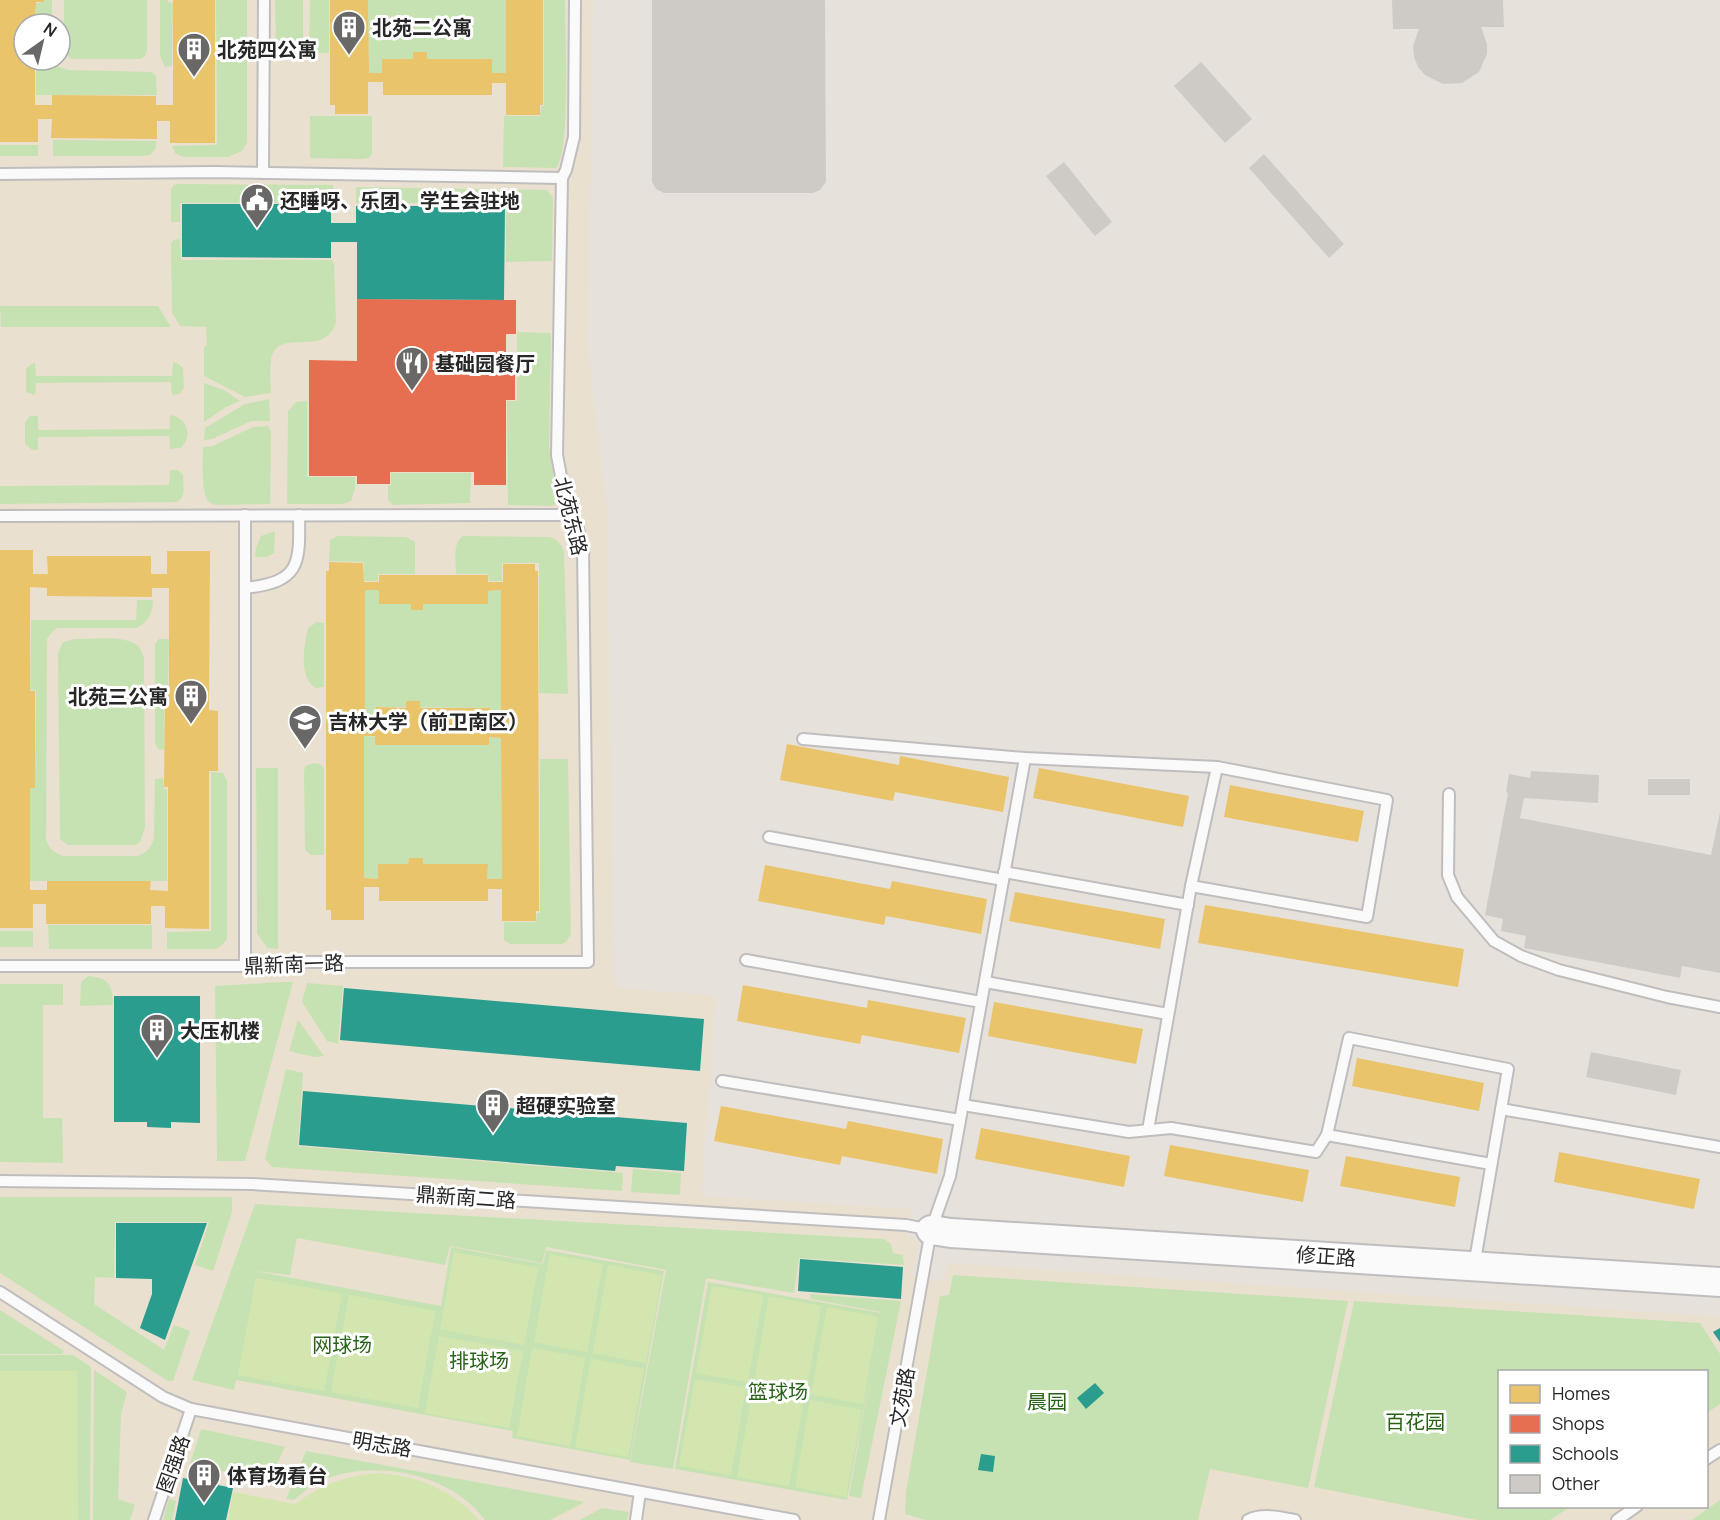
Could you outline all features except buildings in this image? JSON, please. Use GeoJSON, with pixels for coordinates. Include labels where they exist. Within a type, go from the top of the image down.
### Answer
{"type":"FeatureCollection","features":[{"type":"Feature","properties":{"kind":"street","name":"修正路"},"geometry":{"type":"LineString","coordinates":[[931,1230],[1720,1282]]}},
{"type":"Feature","properties":{"kind":"lane"},"geometry":{"type":"LineString","coordinates":[[263,173],[264,0]]}},
{"type":"Feature","properties":{"kind":"lane","name":"北苑东路"},"geometry":{"type":"LineString","coordinates":[[575,0],[574,137],[567,170],[562,178],[557,455],[569,515],[577,525],[583,559],[588,962]]}},
{"type":"Feature","properties":{"kind":"lane"},"geometry":{"type":"LineString","coordinates":[[0,174],[263,173],[562,178]]}},
{"type":"Feature","properties":{"kind":"lane"},"geometry":{"type":"LineString","coordinates":[[245,515],[245,966]]}},
{"type":"Feature","properties":{"kind":"lane"},"geometry":{"type":"LineString","coordinates":[[245,588],[277,582],[293,569],[299,548],[299,515]]}},
{"type":"Feature","properties":{"kind":"lane"},"geometry":{"type":"LineString","coordinates":[[0,516],[569,515]]}},
{"type":"Feature","properties":{"kind":"lane"},"geometry":{"type":"LineString","coordinates":[[803,739],[1024,758],[1217,768],[1386,800],[1367,917],[1191,886]]}},
{"type":"Feature","properties":{"kind":"lane","name":"文苑路"},"geometry":{"type":"LineString","coordinates":[[879,1520],[931,1230],[950,1176],[1024,758]]}},
{"type":"Feature","properties":{"kind":"lane"},"geometry":{"type":"LineString","coordinates":[[1148,1130],[1191,886],[1217,768]]}},
{"type":"Feature","properties":{"kind":"lane"},"geometry":{"type":"LineString","coordinates":[[1449,794],[1448,875],[1456,897],[1494,941],[1521,956],[1559,970],[1667,997],[1720,1007]]}},
{"type":"Feature","properties":{"kind":"lane"},"geometry":{"type":"LineString","coordinates":[[769,837],[1188,905]]}},
{"type":"Feature","properties":{"kind":"lane"},"geometry":{"type":"LineString","coordinates":[[746,960],[981,1002]]}},
{"type":"Feature","properties":{"kind":"lane","name":"鼎新南一路"},"geometry":{"type":"LineString","coordinates":[[0,966],[245,966],[300,962],[588,962]]}},
{"type":"Feature","properties":{"kind":"lane"},"geometry":{"type":"LineString","coordinates":[[985,982],[1168,1014]]}},
{"type":"Feature","properties":{"kind":"lane"},"geometry":{"type":"LineString","coordinates":[[963,1105],[1129,1132],[1171,1128],[1316,1152],[1327,1135],[1349,1038],[1508,1069],[1474,1266]]}},
{"type":"Feature","properties":{"kind":"lane"},"geometry":{"type":"LineString","coordinates":[[722,1081],[960,1120]]}},
{"type":"Feature","properties":{"kind":"lane"},"geometry":{"type":"LineString","coordinates":[[1501,1109],[1720,1147]]}},
{"type":"Feature","properties":{"kind":"lane"},"geometry":{"type":"LineString","coordinates":[[1327,1135],[1491,1164]]}},
{"type":"Feature","properties":{"kind":"lane","name":"鼎新南二路"},"geometry":{"type":"LineString","coordinates":[[0,1181],[252,1184],[906,1225],[931,1230]]}},
{"type":"Feature","properties":{"kind":"lane","name":"明志路"},"geometry":{"type":"LineString","coordinates":[[0,1292],[163,1397],[191,1409],[794,1520]]}},
{"type":"Feature","properties":{"kind":"lane","name":"图强路"},"geometry":{"type":"LineString","coordinates":[[154,1520],[191,1409]]}},
{"type":"Feature","properties":{"kind":"lane"},"geometry":{"type":"LineString","coordinates":[[636,1520],[640,1492]]}},
{"type":"Feature","properties":{"kind":"lane"},"geometry":{"type":"LineString","coordinates":[[1617,1520],[1634,1508]]}},
{"type":"Feature","properties":{"kind":"lane"},"geometry":{"type":"LineString","coordinates":[[1248,1520],[1253,1517],[1275,1516],[1295,1520]]}},
{"type":"Feature","properties":{"kind":"shaded area","name":"吉林大学（前卫南区）"},"geometry":{"type":"Polygon","coordinates":[[[0,0],[593,0],[587,344],[607,512],[614,987],[716,996],[701,1196],[913,1209],[907,1236],[915,1238],[919,1243],[912,1275],[944,1281],[948,1263],[1720,1317],[1720,1520],[0,1520],[0,0]]]}},
{"type":"Feature","properties":{"kind":"green space"},"geometry":{"type":"Polygon","coordinates":[[[41,0],[52,0],[52,12],[36,12],[36,3],[41,3],[41,0]]]}},
{"type":"Feature","properties":{"kind":"green space"},"geometry":{"type":"Polygon","coordinates":[[[64,0],[147,0],[147,51],[145,56],[140,59],[72,59],[72,12],[64,12],[64,0]]]}},
{"type":"Feature","properties":{"kind":"green space"},"geometry":{"type":"Polygon","coordinates":[[[160,0],[173,3],[172,66],[165,67],[160,55],[160,0]]]}},
{"type":"Feature","properties":{"kind":"green space"},"geometry":{"type":"Polygon","coordinates":[[[216,0],[247,0],[247,143],[242,151],[228,157],[183,157],[175,153],[172,146],[217,145],[216,0]]]}},
{"type":"Feature","properties":{"kind":"green space"},"geometry":{"type":"Polygon","coordinates":[[[275,0],[303,0],[303,56],[285,56],[284,44],[276,44],[275,0]]]}},
{"type":"Feature","properties":{"kind":"green space"},"geometry":{"type":"Polygon","coordinates":[[[310,0],[329,0],[329,53],[309,53],[310,0]]]}},
{"type":"Feature","properties":{"kind":"green space"},"geometry":{"type":"Polygon","coordinates":[[[368,0],[506,0],[506,73],[492,73],[491,59],[427,59],[426,52],[413,52],[413,59],[382,59],[382,73],[369,73],[368,0]]]}},
{"type":"Feature","properties":{"kind":"green space"},"geometry":{"type":"Polygon","coordinates":[[[544,0],[565,0],[565,115],[561,157],[556,168],[503,167],[504,116],[540,116],[541,106],[544,106],[544,0]]]}},
{"type":"Feature","properties":{"kind":"green space"},"geometry":{"type":"Polygon","coordinates":[[[72,70],[152,72],[156,76],[157,95],[36,95],[36,72],[72,72],[72,70]]]}},
{"type":"Feature","properties":{"kind":"green space"},"geometry":{"type":"Polygon","coordinates":[[[310,116],[372,116],[372,154],[369,158],[362,159],[310,158],[310,116]]]}},
{"type":"Feature","properties":{"kind":"green space"},"geometry":{"type":"Polygon","coordinates":[[[53,140],[156,141],[156,148],[150,155],[144,156],[53,156],[53,140]]]}},
{"type":"Feature","properties":{"kind":"green space"},"geometry":{"type":"Polygon","coordinates":[[[0,145],[38,145],[38,156],[0,156],[0,145]]]}},
{"type":"Feature","properties":{"kind":"green space"},"geometry":{"type":"Polygon","coordinates":[[[174,185],[333,185],[333,203],[180,203],[180,222],[171,222],[171,189],[174,185]]]}},
{"type":"Feature","properties":{"kind":"green space"},"geometry":{"type":"Polygon","coordinates":[[[356,187],[547,190],[553,198],[552,261],[506,262],[506,203],[356,203],[356,187]]]}},
{"type":"Feature","properties":{"kind":"green space"},"geometry":{"type":"Polygon","coordinates":[[[180,239],[181,260],[332,260],[336,322],[330,333],[322,339],[282,345],[275,350],[270,364],[271,393],[245,397],[204,376],[206,327],[180,326],[172,313],[171,244],[173,240],[180,239]]]}},
{"type":"Feature","properties":{"kind":"green space"},"geometry":{"type":"Polygon","coordinates":[[[0,306],[158,306],[171,327],[1,327],[0,306]]]}},
{"type":"Feature","properties":{"kind":"green space"},"geometry":{"type":"Polygon","coordinates":[[[517,332],[550,333],[551,337],[549,446],[557,500],[556,504],[551,506],[508,505],[507,401],[517,401],[517,332]]]}},
{"type":"Feature","properties":{"kind":"green space"},"geometry":{"type":"Polygon","coordinates":[[[176,362],[183,368],[184,388],[179,394],[172,395],[171,382],[36,383],[35,395],[26,392],[26,369],[35,363],[36,376],[172,376],[173,363],[176,362]]]}},
{"type":"Feature","properties":{"kind":"green space"},"geometry":{"type":"Polygon","coordinates":[[[204,383],[224,390],[240,401],[226,407],[204,422],[204,383]]]}},
{"type":"Feature","properties":{"kind":"green space"},"geometry":{"type":"Polygon","coordinates":[[[269,399],[270,421],[251,421],[212,439],[204,440],[205,428],[245,404],[269,399]]]}},
{"type":"Feature","properties":{"kind":"green space"},"geometry":{"type":"Polygon","coordinates":[[[307,401],[307,477],[355,477],[355,489],[351,501],[343,504],[287,504],[288,411],[296,402],[307,401]]]}},
{"type":"Feature","properties":{"kind":"green space"},"geometry":{"type":"Polygon","coordinates":[[[170,415],[181,420],[187,428],[187,438],[181,448],[170,449],[169,436],[38,437],[38,450],[32,450],[25,444],[25,422],[30,416],[38,416],[38,430],[170,429],[170,415]]]}},
{"type":"Feature","properties":{"kind":"green space"},"geometry":{"type":"Polygon","coordinates":[[[268,426],[271,431],[270,504],[216,505],[210,503],[203,483],[203,447],[213,446],[253,427],[268,426]]]}},
{"type":"Feature","properties":{"kind":"green space"},"geometry":{"type":"Polygon","coordinates":[[[170,470],[178,470],[183,475],[183,494],[176,502],[0,504],[0,486],[169,485],[170,470]]]}},
{"type":"Feature","properties":{"kind":"green space"},"geometry":{"type":"Polygon","coordinates":[[[391,473],[471,473],[470,503],[393,505],[388,500],[391,473]]]}},
{"type":"Feature","properties":{"kind":"green space"},"geometry":{"type":"Polygon","coordinates":[[[275,531],[274,553],[267,557],[255,557],[261,536],[275,531]]]}},
{"type":"Feature","properties":{"kind":"green space"},"geometry":{"type":"Polygon","coordinates":[[[338,536],[406,537],[415,542],[415,574],[378,574],[378,581],[364,581],[364,562],[329,561],[330,540],[338,536]]]}},
{"type":"Feature","properties":{"kind":"green space"},"geometry":{"type":"Polygon","coordinates":[[[463,536],[550,537],[560,544],[564,551],[568,694],[539,693],[539,563],[502,563],[502,581],[489,581],[488,574],[456,574],[456,548],[463,536]]]}},
{"type":"Feature","properties":{"kind":"green space"},"geometry":{"type":"Polygon","coordinates":[[[365,590],[379,590],[411,604],[411,610],[423,610],[423,604],[501,590],[501,715],[490,715],[490,708],[377,707],[376,715],[365,715],[365,590]]]}},
{"type":"Feature","properties":{"kind":"green space"},"geometry":{"type":"Polygon","coordinates":[[[137,600],[153,600],[149,617],[137,628],[57,628],[47,639],[46,839],[52,850],[63,856],[138,856],[150,847],[154,838],[155,779],[163,778],[164,789],[167,789],[167,881],[30,881],[30,788],[35,787],[36,691],[30,690],[31,620],[136,620],[137,600]]]}},
{"type":"Feature","properties":{"kind":"green space"},"geometry":{"type":"Polygon","coordinates":[[[317,622],[324,623],[324,687],[316,688],[310,684],[304,661],[308,628],[317,622]]]}},
{"type":"Feature","properties":{"kind":"green space"},"geometry":{"type":"Polygon","coordinates":[[[108,638],[132,642],[138,646],[144,658],[145,828],[140,842],[135,845],[68,845],[60,839],[58,653],[63,642],[75,639],[108,638]]]}},
{"type":"Feature","properties":{"kind":"green space"},"geometry":{"type":"Polygon","coordinates":[[[159,639],[169,639],[168,691],[164,691],[164,750],[158,749],[155,743],[155,644],[159,639]]]}},
{"type":"Feature","properties":{"kind":"green space"},"geometry":{"type":"Polygon","coordinates":[[[364,736],[489,745],[489,737],[501,738],[502,879],[487,879],[488,865],[423,864],[422,858],[409,858],[408,864],[378,864],[378,879],[364,878],[364,736]]]}},
{"type":"Feature","properties":{"kind":"green space"},"geometry":{"type":"Polygon","coordinates":[[[540,759],[568,759],[571,934],[562,944],[510,944],[504,940],[504,922],[536,922],[537,913],[540,913],[540,759]]]}},
{"type":"Feature","properties":{"kind":"green space"},"geometry":{"type":"Polygon","coordinates":[[[314,763],[324,768],[324,855],[311,855],[305,850],[304,772],[305,766],[314,763]]]}},
{"type":"Feature","properties":{"kind":"green space"},"geometry":{"type":"Polygon","coordinates":[[[256,768],[278,768],[278,949],[267,948],[257,933],[256,768]]]}},
{"type":"Feature","properties":{"kind":"green space"},"geometry":{"type":"Polygon","coordinates":[[[211,772],[223,773],[227,781],[227,939],[216,949],[167,949],[167,932],[211,931],[211,772]]]}},
{"type":"Feature","properties":{"kind":"green space"},"geometry":{"type":"Polygon","coordinates":[[[48,925],[152,925],[152,949],[49,949],[48,925]]]}},
{"type":"Feature","properties":{"kind":"green space"},"geometry":{"type":"Polygon","coordinates":[[[0,931],[33,931],[33,947],[0,947],[0,931]]]}},
{"type":"Feature","properties":{"kind":"green space"},"geometry":{"type":"Polygon","coordinates":[[[88,976],[101,979],[108,984],[112,992],[113,1005],[80,1006],[81,982],[88,976]]]}},
{"type":"Feature","properties":{"kind":"green space"},"geometry":{"type":"Polygon","coordinates":[[[293,982],[245,1161],[217,1161],[215,986],[293,982]]]}},
{"type":"Feature","properties":{"kind":"green space"},"geometry":{"type":"Polygon","coordinates":[[[307,983],[343,986],[338,1044],[327,1041],[302,1002],[307,983]]]}},
{"type":"Feature","properties":{"kind":"green space"},"geometry":{"type":"Polygon","coordinates":[[[0,984],[63,984],[63,1005],[43,1005],[43,1118],[62,1118],[63,1163],[0,1162],[0,984]]]}},
{"type":"Feature","properties":{"kind":"green space"},"geometry":{"type":"Polygon","coordinates":[[[298,1020],[324,1056],[314,1057],[289,1051],[298,1020]]]}},
{"type":"Feature","properties":{"kind":"green space"},"geometry":{"type":"Polygon","coordinates":[[[286,1069],[303,1073],[298,1146],[623,1173],[622,1191],[272,1167],[265,1159],[286,1069]]]}},
{"type":"Feature","properties":{"kind":"green space"},"geometry":{"type":"Polygon","coordinates":[[[633,1169],[681,1173],[680,1195],[631,1192],[633,1169]]]}},
{"type":"Feature","properties":{"kind":"green space"},"geometry":{"type":"Polygon","coordinates":[[[0,1197],[232,1197],[232,1212],[213,1271],[195,1265],[209,1222],[115,1222],[114,1278],[95,1277],[94,1304],[164,1350],[174,1325],[190,1331],[173,1381],[168,1381],[0,1273],[0,1197]]]}},
{"type":"Feature","properties":{"kind":"green space"},"geometry":{"type":"Polygon","coordinates":[[[255,1204],[884,1239],[891,1244],[893,1253],[903,1255],[904,1265],[799,1258],[794,1293],[706,1278],[673,1469],[630,1462],[666,1270],[546,1247],[542,1263],[450,1246],[445,1265],[297,1238],[290,1275],[255,1271],[441,1306],[451,1247],[543,1264],[546,1250],[664,1271],[630,1460],[512,1438],[513,1431],[236,1380],[234,1390],[192,1380],[255,1204]]]}},
{"type":"Feature","properties":{"kind":"green space"},"geometry":{"type":"Polygon","coordinates":[[[454,1252],[538,1268],[524,1345],[440,1329],[454,1252]]]}},
{"type":"Feature","properties":{"kind":"green space"},"geometry":{"type":"Polygon","coordinates":[[[550,1254],[603,1264],[587,1352],[534,1342],[550,1254]]]}},
{"type":"Feature","properties":{"kind":"green space"},"geometry":{"type":"Polygon","coordinates":[[[608,1265],[662,1275],[646,1363],[593,1353],[608,1265]]]}},
{"type":"Feature","properties":{"kind":"green space","name":"晨园"},"geometry":{"type":"Polygon","coordinates":[[[953,1275],[1348,1301],[1308,1488],[1210,1469],[1198,1520],[925,1520],[905,1514],[906,1492],[940,1296],[949,1295],[953,1275]]]}},
{"type":"Feature","properties":{"kind":"green space"},"geometry":{"type":"Polygon","coordinates":[[[256,1278],[342,1294],[324,1391],[238,1375],[256,1278]]]}},
{"type":"Feature","properties":{"kind":"green space","name":"篮球场"},"geometry":{"type":"Polygon","coordinates":[[[708,1282],[881,1313],[811,1299],[810,1294],[901,1301],[861,1498],[849,1496],[872,1365],[847,1500],[675,1469],[708,1282]]]}},
{"type":"Feature","properties":{"kind":"green space"},"geometry":{"type":"Polygon","coordinates":[[[712,1286],[763,1295],[748,1382],[696,1373],[712,1286]]]}},
{"type":"Feature","properties":{"kind":"green space","name":"网球场"},"geometry":{"type":"Polygon","coordinates":[[[349,1295],[435,1311],[418,1408],[331,1392],[349,1295]]]}},
{"type":"Feature","properties":{"kind":"green space"},"geometry":{"type":"Polygon","coordinates":[[[769,1296],[821,1306],[806,1393],[754,1384],[769,1296]]]}},
{"type":"Feature","properties":{"kind":"green space","name":"百花园"},"geometry":{"type":"Polygon","coordinates":[[[1354,1301],[1700,1323],[1720,1354],[1720,1404],[1708,1412],[1708,1370],[1498,1370],[1498,1508],[1568,1508],[1550,1520],[1477,1520],[1314,1487],[1354,1301]]]}},
{"type":"Feature","properties":{"kind":"green space"},"geometry":{"type":"Polygon","coordinates":[[[827,1307],[878,1317],[863,1404],[811,1394],[827,1307]]]}},
{"type":"Feature","properties":{"kind":"green space"},"geometry":{"type":"Polygon","coordinates":[[[0,1310],[64,1351],[62,1354],[0,1354],[0,1310]]]}},
{"type":"Feature","properties":{"kind":"green space","name":"排球场"},"geometry":{"type":"Polygon","coordinates":[[[439,1336],[523,1351],[509,1428],[425,1413],[439,1336]]]}},
{"type":"Feature","properties":{"kind":"green space"},"geometry":{"type":"Polygon","coordinates":[[[532,1348],[585,1358],[570,1446],[517,1436],[532,1348]]]}},
{"type":"Feature","properties":{"kind":"green space"},"geometry":{"type":"Polygon","coordinates":[[[0,1355],[73,1355],[91,1367],[90,1520],[0,1520],[0,1355]]]}},
{"type":"Feature","properties":{"kind":"green space"},"geometry":{"type":"Polygon","coordinates":[[[591,1359],[644,1369],[628,1457],[575,1447],[591,1359]]]}},
{"type":"Feature","properties":{"kind":"green space"},"geometry":{"type":"Polygon","coordinates":[[[94,1370],[127,1392],[121,1414],[118,1499],[135,1505],[130,1520],[93,1520],[94,1370]]]}},
{"type":"Feature","properties":{"kind":"green space"},"geometry":{"type":"Polygon","coordinates":[[[0,1371],[77,1371],[78,1520],[0,1520],[0,1371]]]}},
{"type":"Feature","properties":{"kind":"green space"},"geometry":{"type":"Polygon","coordinates":[[[695,1379],[746,1388],[731,1475],[679,1466],[695,1379]]]}},
{"type":"Feature","properties":{"kind":"green space"},"geometry":{"type":"Polygon","coordinates":[[[753,1390],[804,1399],[789,1486],[737,1477],[753,1390]]]}},
{"type":"Feature","properties":{"kind":"green space"},"geometry":{"type":"Polygon","coordinates":[[[810,1400],[862,1410],[846,1497],[795,1487],[810,1400]]]}},
{"type":"Feature","properties":{"kind":"green space"},"geometry":{"type":"Polygon","coordinates":[[[201,1429],[285,1447],[268,1482],[190,1464],[201,1429]]]}},
{"type":"Feature","properties":{"kind":"green space"},"geometry":{"type":"Polygon","coordinates":[[[306,1451],[585,1502],[550,1520],[485,1520],[470,1503],[451,1490],[407,1473],[383,1470],[337,1475],[316,1483],[294,1500],[286,1499],[306,1451]]]}},
{"type":"Feature","properties":{"kind":"green space"},"geometry":{"type":"Polygon","coordinates":[[[380,1473],[408,1477],[434,1486],[458,1500],[479,1520],[228,1520],[233,1492],[295,1504],[335,1482],[380,1473]]]}},
{"type":"Feature","properties":{"kind":"green space"},"geometry":{"type":"Polygon","coordinates":[[[169,1499],[176,1501],[172,1520],[163,1520],[169,1499]]]}},
{"type":"Feature","properties":{"kind":"green space"},"geometry":{"type":"Polygon","coordinates":[[[1720,1500],[1720,1520],[1692,1520],[1720,1500]]]}},
{"type":"Feature","properties":{"kind":"green space"},"geometry":{"type":"Polygon","coordinates":[[[602,1508],[629,1512],[627,1520],[580,1520],[602,1508]]]}},
{"type":"Feature","properties":{"kind":"place","name":"北苑二公寓"},"geometry":{"type":"Point","coordinates":[349,56]}},
{"type":"Feature","properties":{"kind":"place","name":"北苑四公寓"},"geometry":{"type":"Point","coordinates":[194,78]}},
{"type":"Feature","properties":{"kind":"place","name":"还睡呀、乐团、学生会驻地"},"geometry":{"type":"Point","coordinates":[257,229]}},
{"type":"Feature","properties":{"kind":"place","name":"基础园餐厅"},"geometry":{"type":"Point","coordinates":[412,392]}},
{"type":"Feature","properties":{"kind":"place","name":"北苑三公寓"},"geometry":{"type":"Point","coordinates":[191,725]}},
{"type":"Feature","properties":{"kind":"place","name":"吉林大学（前卫南区）"},"geometry":{"type":"Point","coordinates":[305,750]}},
{"type":"Feature","properties":{"kind":"place","name":"大压机楼"},"geometry":{"type":"Point","coordinates":[157,1059]}},
{"type":"Feature","properties":{"kind":"place","name":"超硬实验室"},"geometry":{"type":"Point","coordinates":[493,1134]}},
{"type":"Feature","properties":{"kind":"place","name":"体育场看台"},"geometry":{"type":"Point","coordinates":[204,1504]}}]}
